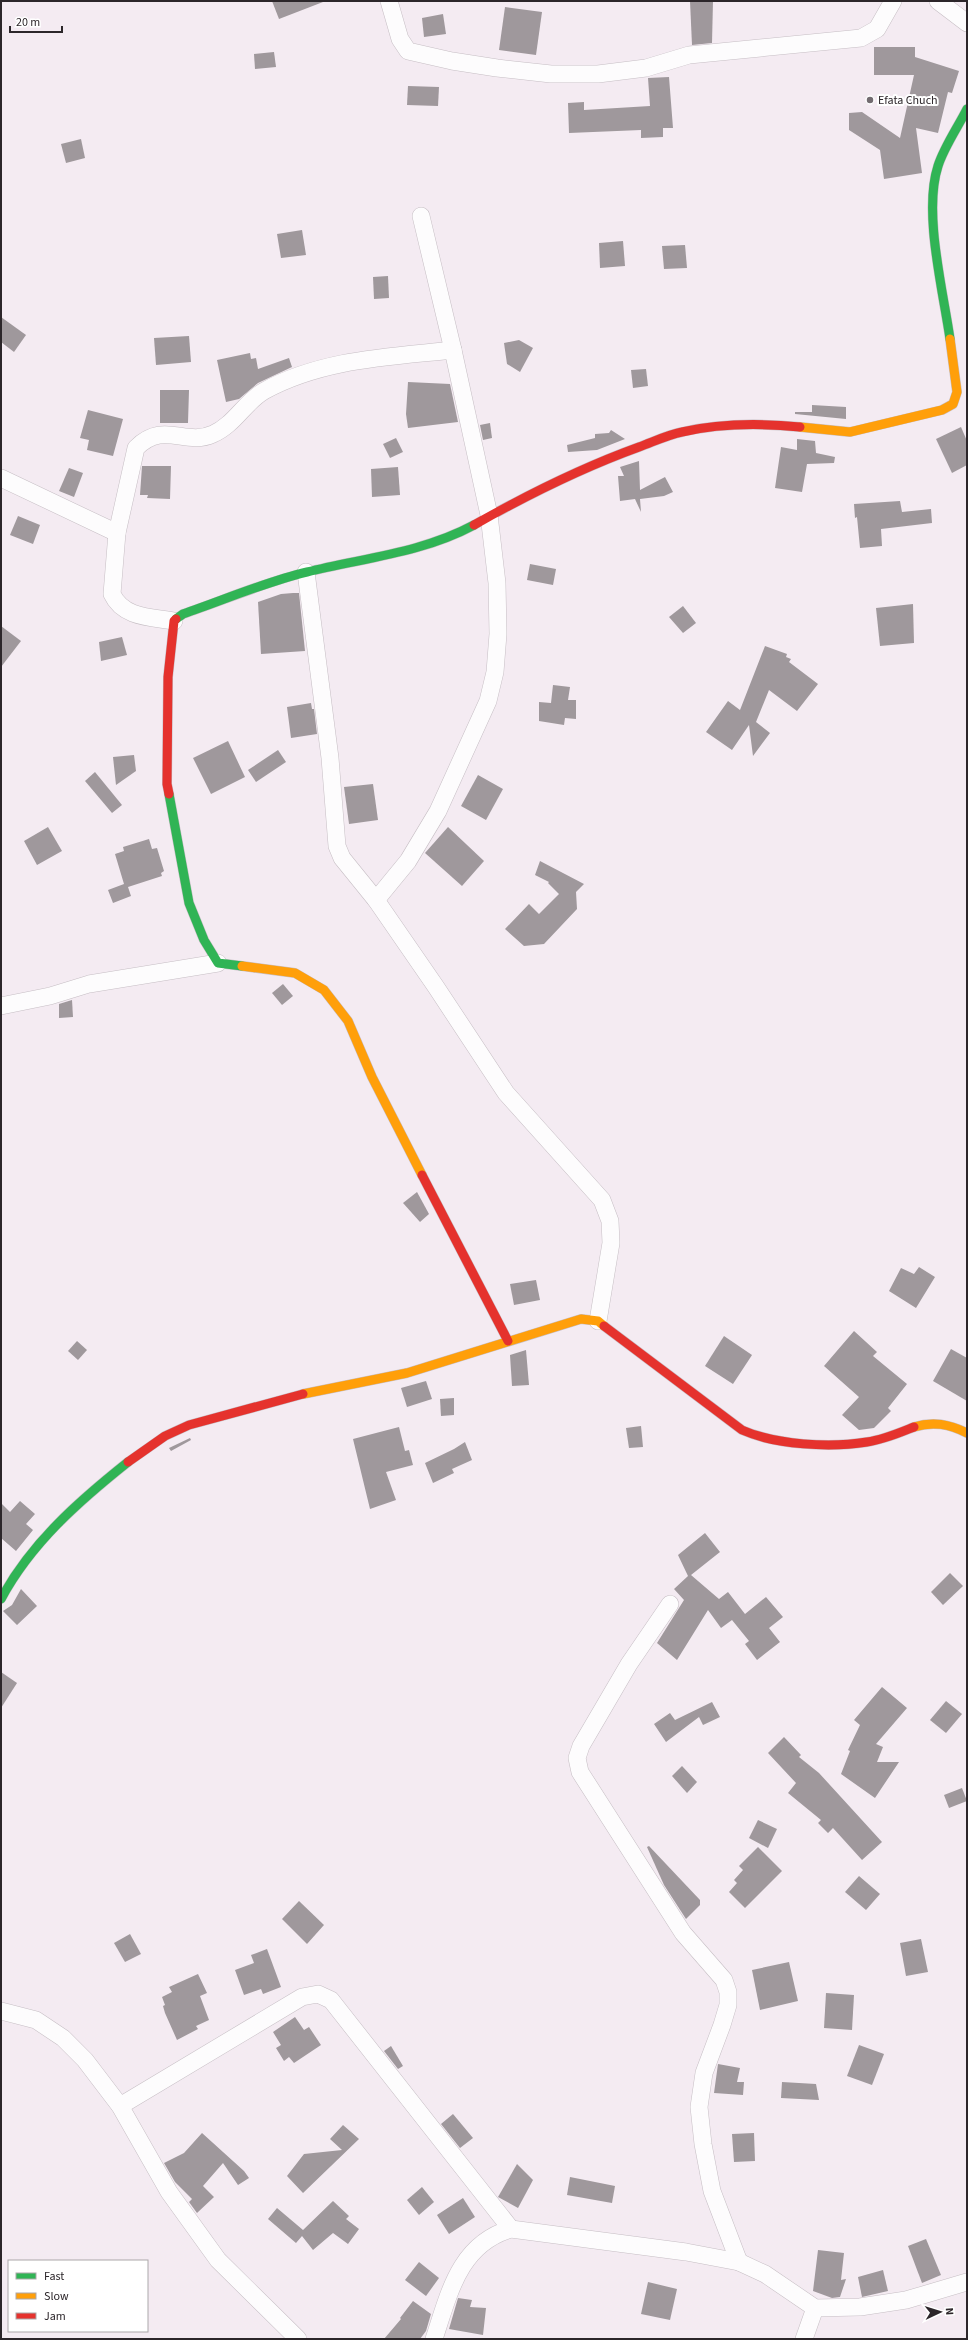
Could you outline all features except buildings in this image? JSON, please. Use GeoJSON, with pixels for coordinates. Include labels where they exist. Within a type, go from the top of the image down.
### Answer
{"type":"FeatureCollection","features":[{"type":"Feature","properties":{"kind":"street"},"geometry":{"type":"LineString","coordinates":[[389,1],[400,39],[408,50],[452,61],[551,74],[598,74],[646,68],[689,55],[861,38],[877,29],[893,1]]}},
{"type":"Feature","properties":{"kind":"street"},"geometry":{"type":"LineString","coordinates":[[938,1],[967,23]]}},
{"type":"Feature","properties":{"kind":"street"},"geometry":{"type":"LineString","coordinates":[[218,963],[204,940],[188,903],[167,784],[168,677],[174,621],[182,614],[306,572],[424,546],[453,536],[522,498],[612,457],[680,432],[723,425],[766,424],[850,432],[918,417],[942,410],[953,404],[957,392],[956,376],[932,218],[932,189],[938,165],[967,109]]}},
{"type":"Feature","properties":{"kind":"street"},"geometry":{"type":"LineString","coordinates":[[376,900],[408,861],[438,812],[488,701],[495,672],[498,634],[497,583],[489,515],[453,350],[421,216]]}},
{"type":"Feature","properties":{"kind":"street"},"geometry":{"type":"LineString","coordinates":[[174,621],[128,612],[116,604],[112,594],[111,580],[116,533],[136,448],[144,440],[155,434],[192,437],[212,435],[230,423],[262,392],[290,378],[325,367],[370,359],[453,350]]}},
{"type":"Feature","properties":{"kind":"street"},"geometry":{"type":"LineString","coordinates":[[1,478],[116,533]]}},
{"type":"Feature","properties":{"kind":"street"},"geometry":{"type":"LineString","coordinates":[[306,572],[330,758],[337,846],[342,858],[376,900],[506,1093],[602,1200],[610,1221],[611,1243],[598,1321]]}},
{"type":"Feature","properties":{"kind":"street"},"geometry":{"type":"LineString","coordinates":[[1,1006],[50,996],[89,984],[218,963],[295,973],[324,990],[348,1021],[376,1084],[508,1341]]}},
{"type":"Feature","properties":{"kind":"street"},"geometry":{"type":"LineString","coordinates":[[1,1600],[7,1573],[88,1494],[146,1447],[165,1436],[189,1425],[326,1388],[408,1373],[581,1319],[598,1321],[742,1430],[758,1437],[840,1443],[869,1442],[938,1422],[956,1427],[967,1434]]}},
{"type":"Feature","properties":{"kind":"street"},"geometry":{"type":"LineString","coordinates":[[670,1604],[629,1664],[581,1746],[577,1758],[580,1772],[620,1837],[683,1933],[724,1980],[728,1992],[728,2005],[704,2073],[699,2107],[703,2144],[712,2190],[739,2262]]}},
{"type":"Feature","properties":{"kind":"street"},"geometry":{"type":"LineString","coordinates":[[120,2106],[302,1997],[318,1994],[331,2000],[511,2230]]}},
{"type":"Feature","properties":{"kind":"street"},"geometry":{"type":"LineString","coordinates":[[1,2011],[36,2020],[63,2038],[84,2060],[120,2106],[169,2192],[218,2260],[298,2339]]}},
{"type":"Feature","properties":{"kind":"street"},"geometry":{"type":"LineString","coordinates":[[434,2339],[454,2278],[474,2251],[494,2234],[511,2230],[686,2252],[739,2262],[765,2274],[815,2308],[860,2307],[906,2300],[967,2282]]}},
{"type":"Feature","properties":{"kind":"street"},"geometry":{"type":"LineString","coordinates":[[804,2339],[815,2308]]}},
{"type":"Feature","properties":{"kind":"traffic: fast"},"geometry":{"type":"LineString","coordinates":[[950,339],[933,228],[934,185],[938,166],[947,144],[967,109]]}},
{"type":"Feature","properties":{"kind":"traffic: fast"},"geometry":{"type":"LineString","coordinates":[[176,619],[183,614],[291,576],[392,554],[434,542],[474,525]]}},
{"type":"Feature","properties":{"kind":"traffic: fast"},"geometry":{"type":"LineString","coordinates":[[169,794],[189,903],[204,940],[218,963],[242,966]]}},
{"type":"Feature","properties":{"kind":"traffic: fast"},"geometry":{"type":"LineString","coordinates":[[1,1599],[13,1579],[41,1541],[74,1508],[128,1462]]}},
{"type":"Feature","properties":{"kind":"traffic: slow"},"geometry":{"type":"LineString","coordinates":[[800,427],[850,432],[942,410],[953,404],[957,392],[950,339]]}},
{"type":"Feature","properties":{"kind":"traffic: slow"},"geometry":{"type":"LineString","coordinates":[[242,966],[295,973],[324,990],[348,1021],[372,1077],[422,1175]]}},
{"type":"Feature","properties":{"kind":"traffic: slow"},"geometry":{"type":"LineString","coordinates":[[303,1394],[407,1373],[581,1319],[598,1321],[604,1326]]}},
{"type":"Feature","properties":{"kind":"traffic: slow"},"geometry":{"type":"LineString","coordinates":[[914,1427],[928,1424],[941,1424],[954,1427],[967,1433]]}},
{"type":"Feature","properties":{"kind":"traffic: jam"},"geometry":{"type":"LineString","coordinates":[[474,525],[514,503],[575,473],[617,455],[671,435],[697,429],[726,425],[755,424],[800,427]]}},
{"type":"Feature","properties":{"kind":"traffic: jam"},"geometry":{"type":"LineString","coordinates":[[169,794],[167,784],[168,677],[174,621],[176,619]]}},
{"type":"Feature","properties":{"kind":"traffic: jam"},"geometry":{"type":"LineString","coordinates":[[422,1175],[508,1341]]}},
{"type":"Feature","properties":{"kind":"traffic: jam"},"geometry":{"type":"LineString","coordinates":[[604,1326],[742,1430],[756,1435],[803,1444],[837,1445],[879,1440],[914,1427]]}},
{"type":"Feature","properties":{"kind":"traffic: jam"},"geometry":{"type":"LineString","coordinates":[[128,1462],[165,1436],[189,1425],[303,1394]]}},
{"type":"Feature","properties":{"kind":"place","name":"Efata Chuch"},"geometry":{"type":"Point","coordinates":[870,100]}}]}
